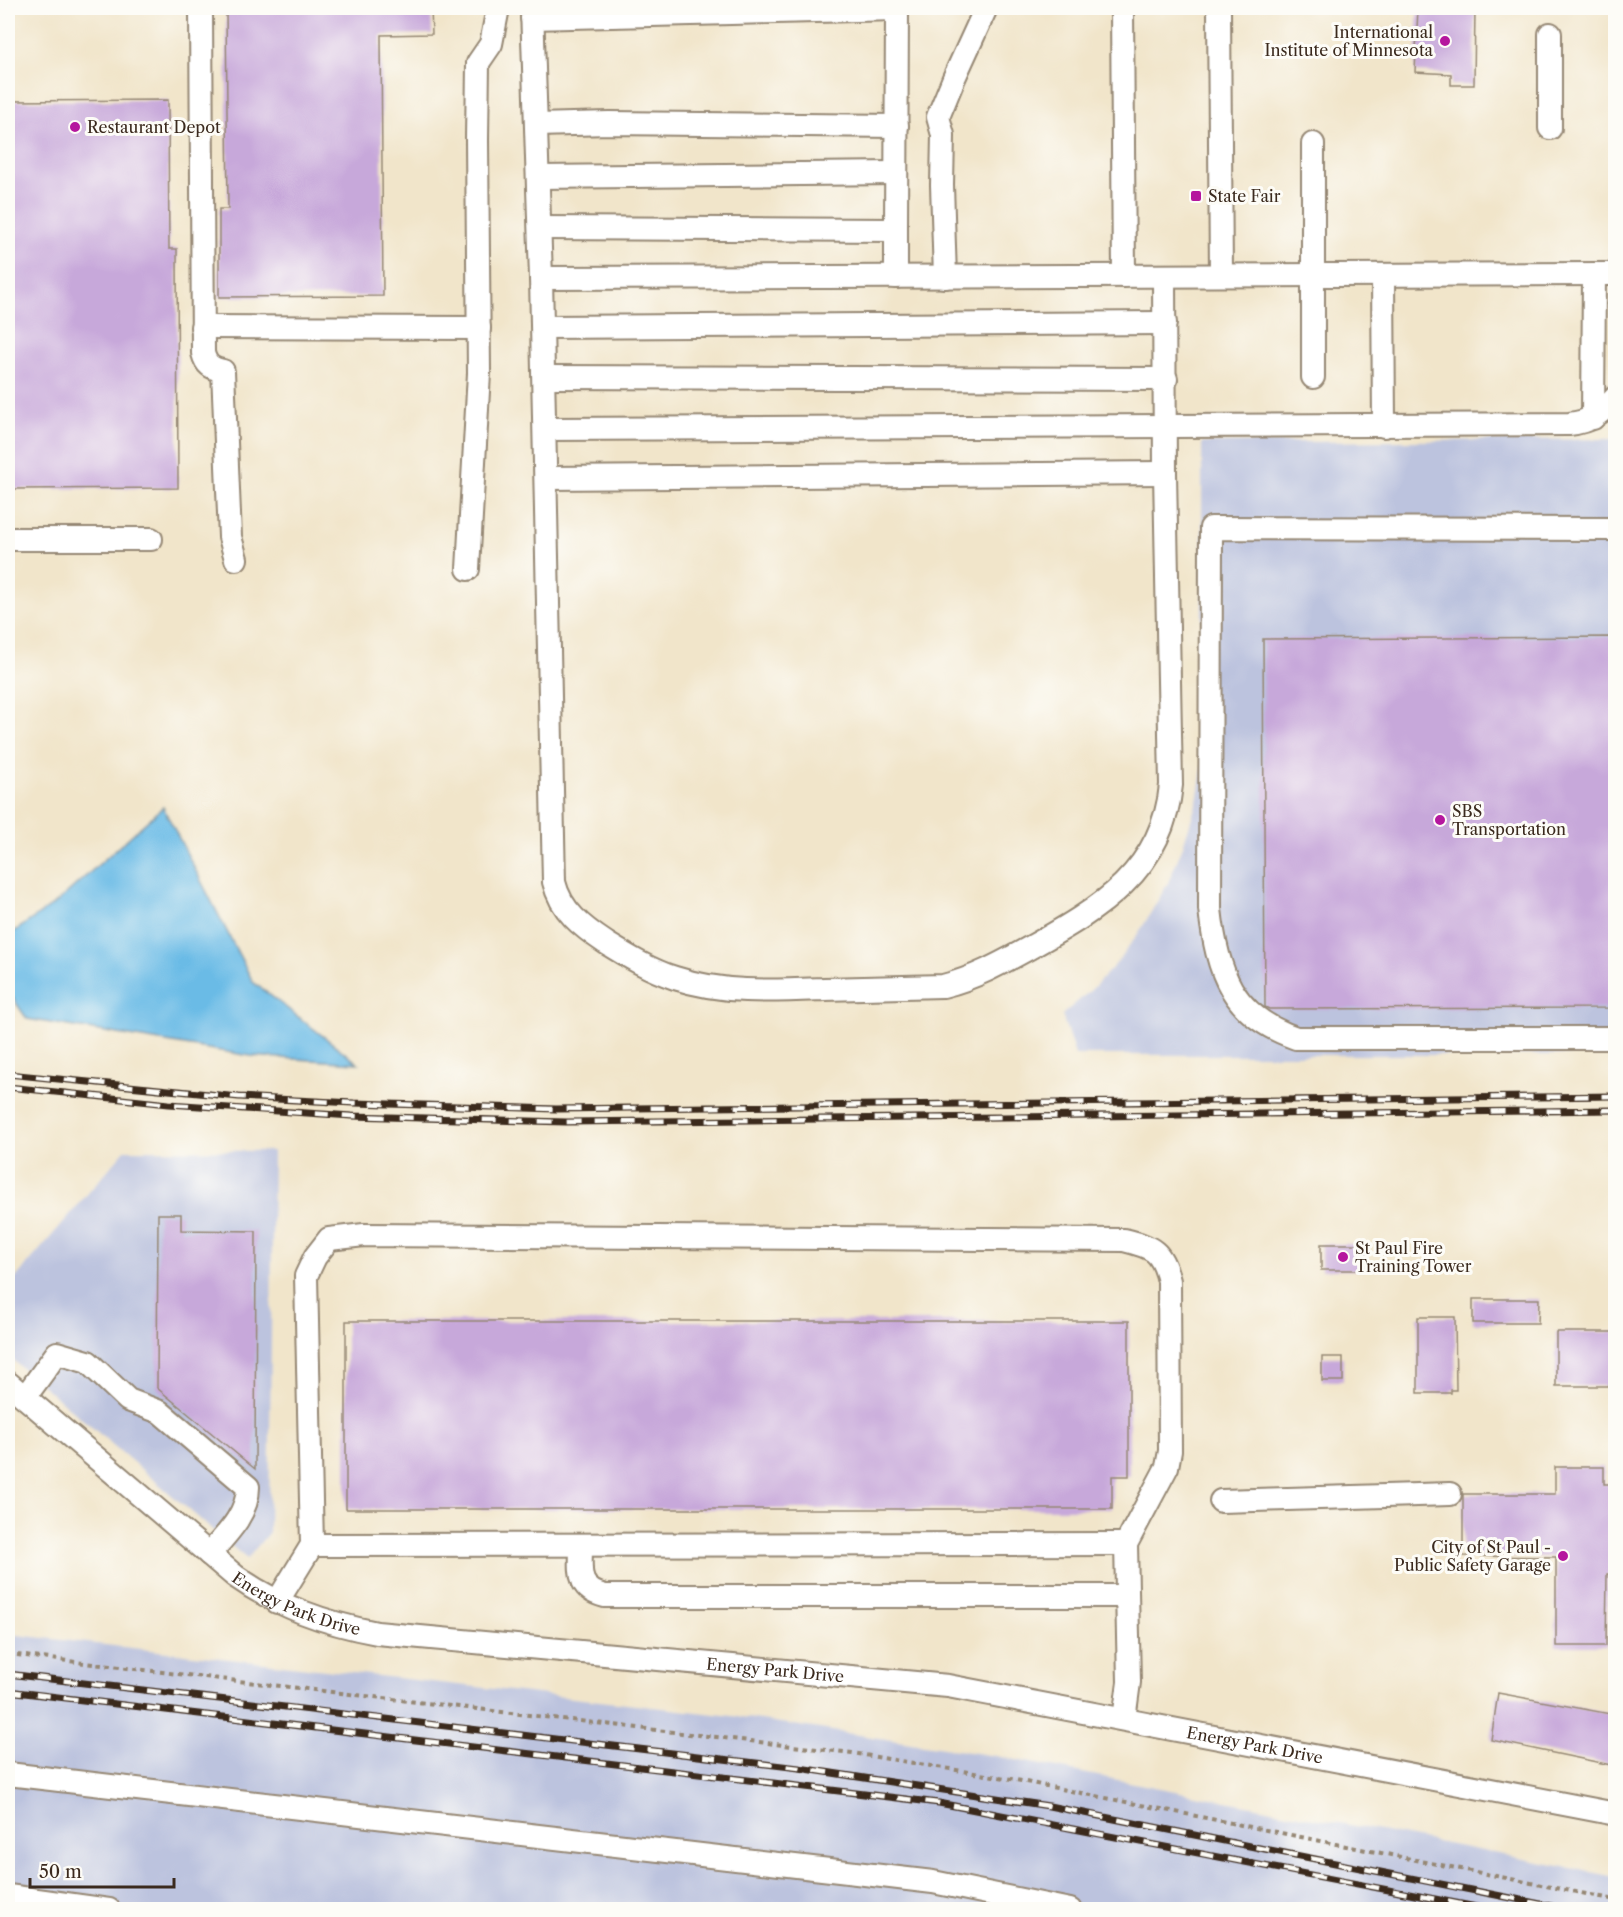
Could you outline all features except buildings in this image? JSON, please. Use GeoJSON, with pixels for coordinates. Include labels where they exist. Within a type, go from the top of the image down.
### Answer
{"type":"FeatureCollection","features":[{"type":"Feature","properties":{"kind":"street"},"geometry":{"type":"LineString","coordinates":[[201,8],[203,353],[206,363],[223,371],[230,537],[236,559]]}},
{"type":"Feature","properties":{"kind":"street"},"geometry":{"type":"LineString","coordinates":[[468,569],[479,373],[478,63],[490,44],[498,8]]}},
{"type":"Feature","properties":{"kind":"street"},"geometry":{"type":"LineString","coordinates":[[896,277],[897,8],[532,13],[542,278],[554,882],[563,906],[574,919],[593,934],[647,966],[675,978],[708,986],[757,992],[943,986],[964,981],[1003,962],[1094,910],[1118,891],[1137,870],[1162,827],[1169,806],[1171,785],[1164,276]]}},
{"type":"Feature","properties":{"kind":"street"},"geometry":{"type":"LineString","coordinates":[[945,277],[943,135],[938,117],[986,8]]}},
{"type":"Feature","properties":{"kind":"street"},"geometry":{"type":"LineString","coordinates":[[1122,8],[1124,276]]}},
{"type":"Feature","properties":{"kind":"street"},"geometry":{"type":"LineString","coordinates":[[1219,8],[1221,275]]}},
{"type":"Feature","properties":{"kind":"street"},"geometry":{"type":"LineString","coordinates":[[1550,34],[1550,128]]}},
{"type":"Feature","properties":{"kind":"street"},"geometry":{"type":"LineString","coordinates":[[537,125],[609,123],[897,126]]}},
{"type":"Feature","properties":{"kind":"street"},"geometry":{"type":"LineString","coordinates":[[1313,144],[1313,377]]}},
{"type":"Feature","properties":{"kind":"street"},"geometry":{"type":"LineString","coordinates":[[538,177],[896,173]]}},
{"type":"Feature","properties":{"kind":"street"},"geometry":{"type":"LineString","coordinates":[[540,228],[896,230]]}},
{"type":"Feature","properties":{"kind":"street"},"geometry":{"type":"LineString","coordinates":[[542,278],[1605,274],[1593,418]]}},
{"type":"Feature","properties":{"kind":"street"},"geometry":{"type":"LineString","coordinates":[[1383,275],[1384,426]]}},
{"type":"Feature","properties":{"kind":"street"},"geometry":{"type":"LineString","coordinates":[[543,327],[1165,323]]}},
{"type":"Feature","properties":{"kind":"street"},"geometry":{"type":"LineString","coordinates":[[202,327],[479,328]]}},
{"type":"Feature","properties":{"kind":"street"},"geometry":{"type":"LineString","coordinates":[[543,377],[1166,379]]}},
{"type":"Feature","properties":{"kind":"street"},"geometry":{"type":"LineString","coordinates":[[545,429],[1569,424],[1581,423],[1593,418],[1616,397]]}},
{"type":"Feature","properties":{"kind":"street"},"geometry":{"type":"LineString","coordinates":[[546,478],[1165,473]]}},
{"type":"Feature","properties":{"kind":"street"},"geometry":{"type":"LineString","coordinates":[[1616,529],[1211,528],[1210,909],[1213,940],[1221,968],[1238,1001],[1275,1031],[1296,1038],[1616,1038]]}},
{"type":"Feature","properties":{"kind":"street"},"geometry":{"type":"LineString","coordinates":[[8,539],[151,539]]}},
{"type":"Feature","properties":{"kind":"street"},"geometry":{"type":"LineString","coordinates":[[277,1602],[312,1545],[306,1276],[315,1257],[329,1239],[364,1235],[1124,1240],[1146,1245],[1165,1264],[1169,1281],[1170,1451],[1167,1467],[1126,1544],[1129,1682],[1124,1719]]}},
{"type":"Feature","properties":{"kind":"street"},"geometry":{"type":"LineString","coordinates":[[25,1398],[57,1353],[88,1362],[128,1400],[160,1412],[248,1487],[248,1497],[244,1508],[231,1530],[210,1554]]}},
{"type":"Feature","properties":{"kind":"street","name":"Energy Park Drive"},"geometry":{"type":"LineString","coordinates":[[8,1383],[242,1581],[277,1602],[324,1622],[377,1633],[948,1686],[1616,1814]]}},
{"type":"Feature","properties":{"kind":"street"},"geometry":{"type":"LineString","coordinates":[[1221,1501],[1450,1494]]}},
{"type":"Feature","properties":{"kind":"street"},"geometry":{"type":"LineString","coordinates":[[312,1545],[1126,1544]]}},
{"type":"Feature","properties":{"kind":"street"},"geometry":{"type":"LineString","coordinates":[[581,1546],[581,1577],[584,1584],[593,1593],[605,1596],[1126,1596]]}},
{"type":"Feature","properties":{"kind":"street"},"geometry":{"type":"LineString","coordinates":[[8,1774],[933,1882],[1070,1910]]}},
{"type":"Feature","properties":{"kind":"street"},"geometry":{"type":"LineString","coordinates":[[8,1896],[109,1910]]}},
{"type":"Feature","properties":{"kind":"path"},"geometry":{"type":"LineString","coordinates":[[8,1654],[852,1753],[1023,1782],[1616,1900]]}},
{"type":"Feature","properties":{"kind":"shaded area"},"geometry":{"type":"Polygon","coordinates":[[[1615,439],[1615,1055],[1075,1055],[1062,1015],[1115,965],[1140,931],[1168,883],[1183,846],[1197,801],[1202,771],[1202,443],[1615,439]]]}},
{"type":"Feature","properties":{"kind":"shaded area"},"geometry":{"type":"Polygon","coordinates":[[[125,1150],[273,1151],[269,1532],[247,1559],[8,1356],[8,1287],[125,1150]]]}},
{"type":"Feature","properties":{"kind":"shaded area"},"geometry":{"type":"Polygon","coordinates":[[[8,1634],[741,1717],[995,1756],[1616,1877],[1615,1910],[8,1910],[8,1634]]]}},
{"type":"Feature","properties":{"kind":"water"},"geometry":{"type":"Polygon","coordinates":[[[163,807],[253,982],[358,1063],[251,1056],[27,1019],[8,991],[8,936],[57,902],[163,807]]]}},
{"type":"Feature","properties":{"kind":"railway"},"geometry":{"type":"LineString","coordinates":[[8,1074],[239,1097],[556,1109],[1616,1096]]}},
{"type":"Feature","properties":{"kind":"railway"},"geometry":{"type":"LineString","coordinates":[[8,1087],[169,1104],[352,1116],[566,1122],[1616,1110]]}},
{"type":"Feature","properties":{"kind":"railway"},"geometry":{"type":"LineString","coordinates":[[8,1674],[799,1768],[1049,1806],[1571,1910]]}},
{"type":"Feature","properties":{"kind":"railway"},"geometry":{"type":"LineString","coordinates":[[8,1691],[939,1803],[1492,1910]]}},
{"type":"Feature","properties":{"kind":"place","name":"International Institute of Minnesota"},"geometry":{"type":"Point","coordinates":[1445,41]}},
{"type":"Feature","properties":{"kind":"place","name":"Restaurant Depot"},"geometry":{"type":"Point","coordinates":[75,127]}},
{"type":"Feature","properties":{"kind":"place","name":"State Fair"},"geometry":{"type":"Point","coordinates":[1196,196]}},
{"type":"Feature","properties":{"kind":"place","name":"SBS Transportation"},"geometry":{"type":"Point","coordinates":[1440,820]}},
{"type":"Feature","properties":{"kind":"place","name":"St Paul Fire Training Tower"},"geometry":{"type":"Point","coordinates":[1343,1257]}},
{"type":"Feature","properties":{"kind":"place","name":"City of St Paul - Public Safety Garage"},"geometry":{"type":"Point","coordinates":[1563,1556]}}]}
